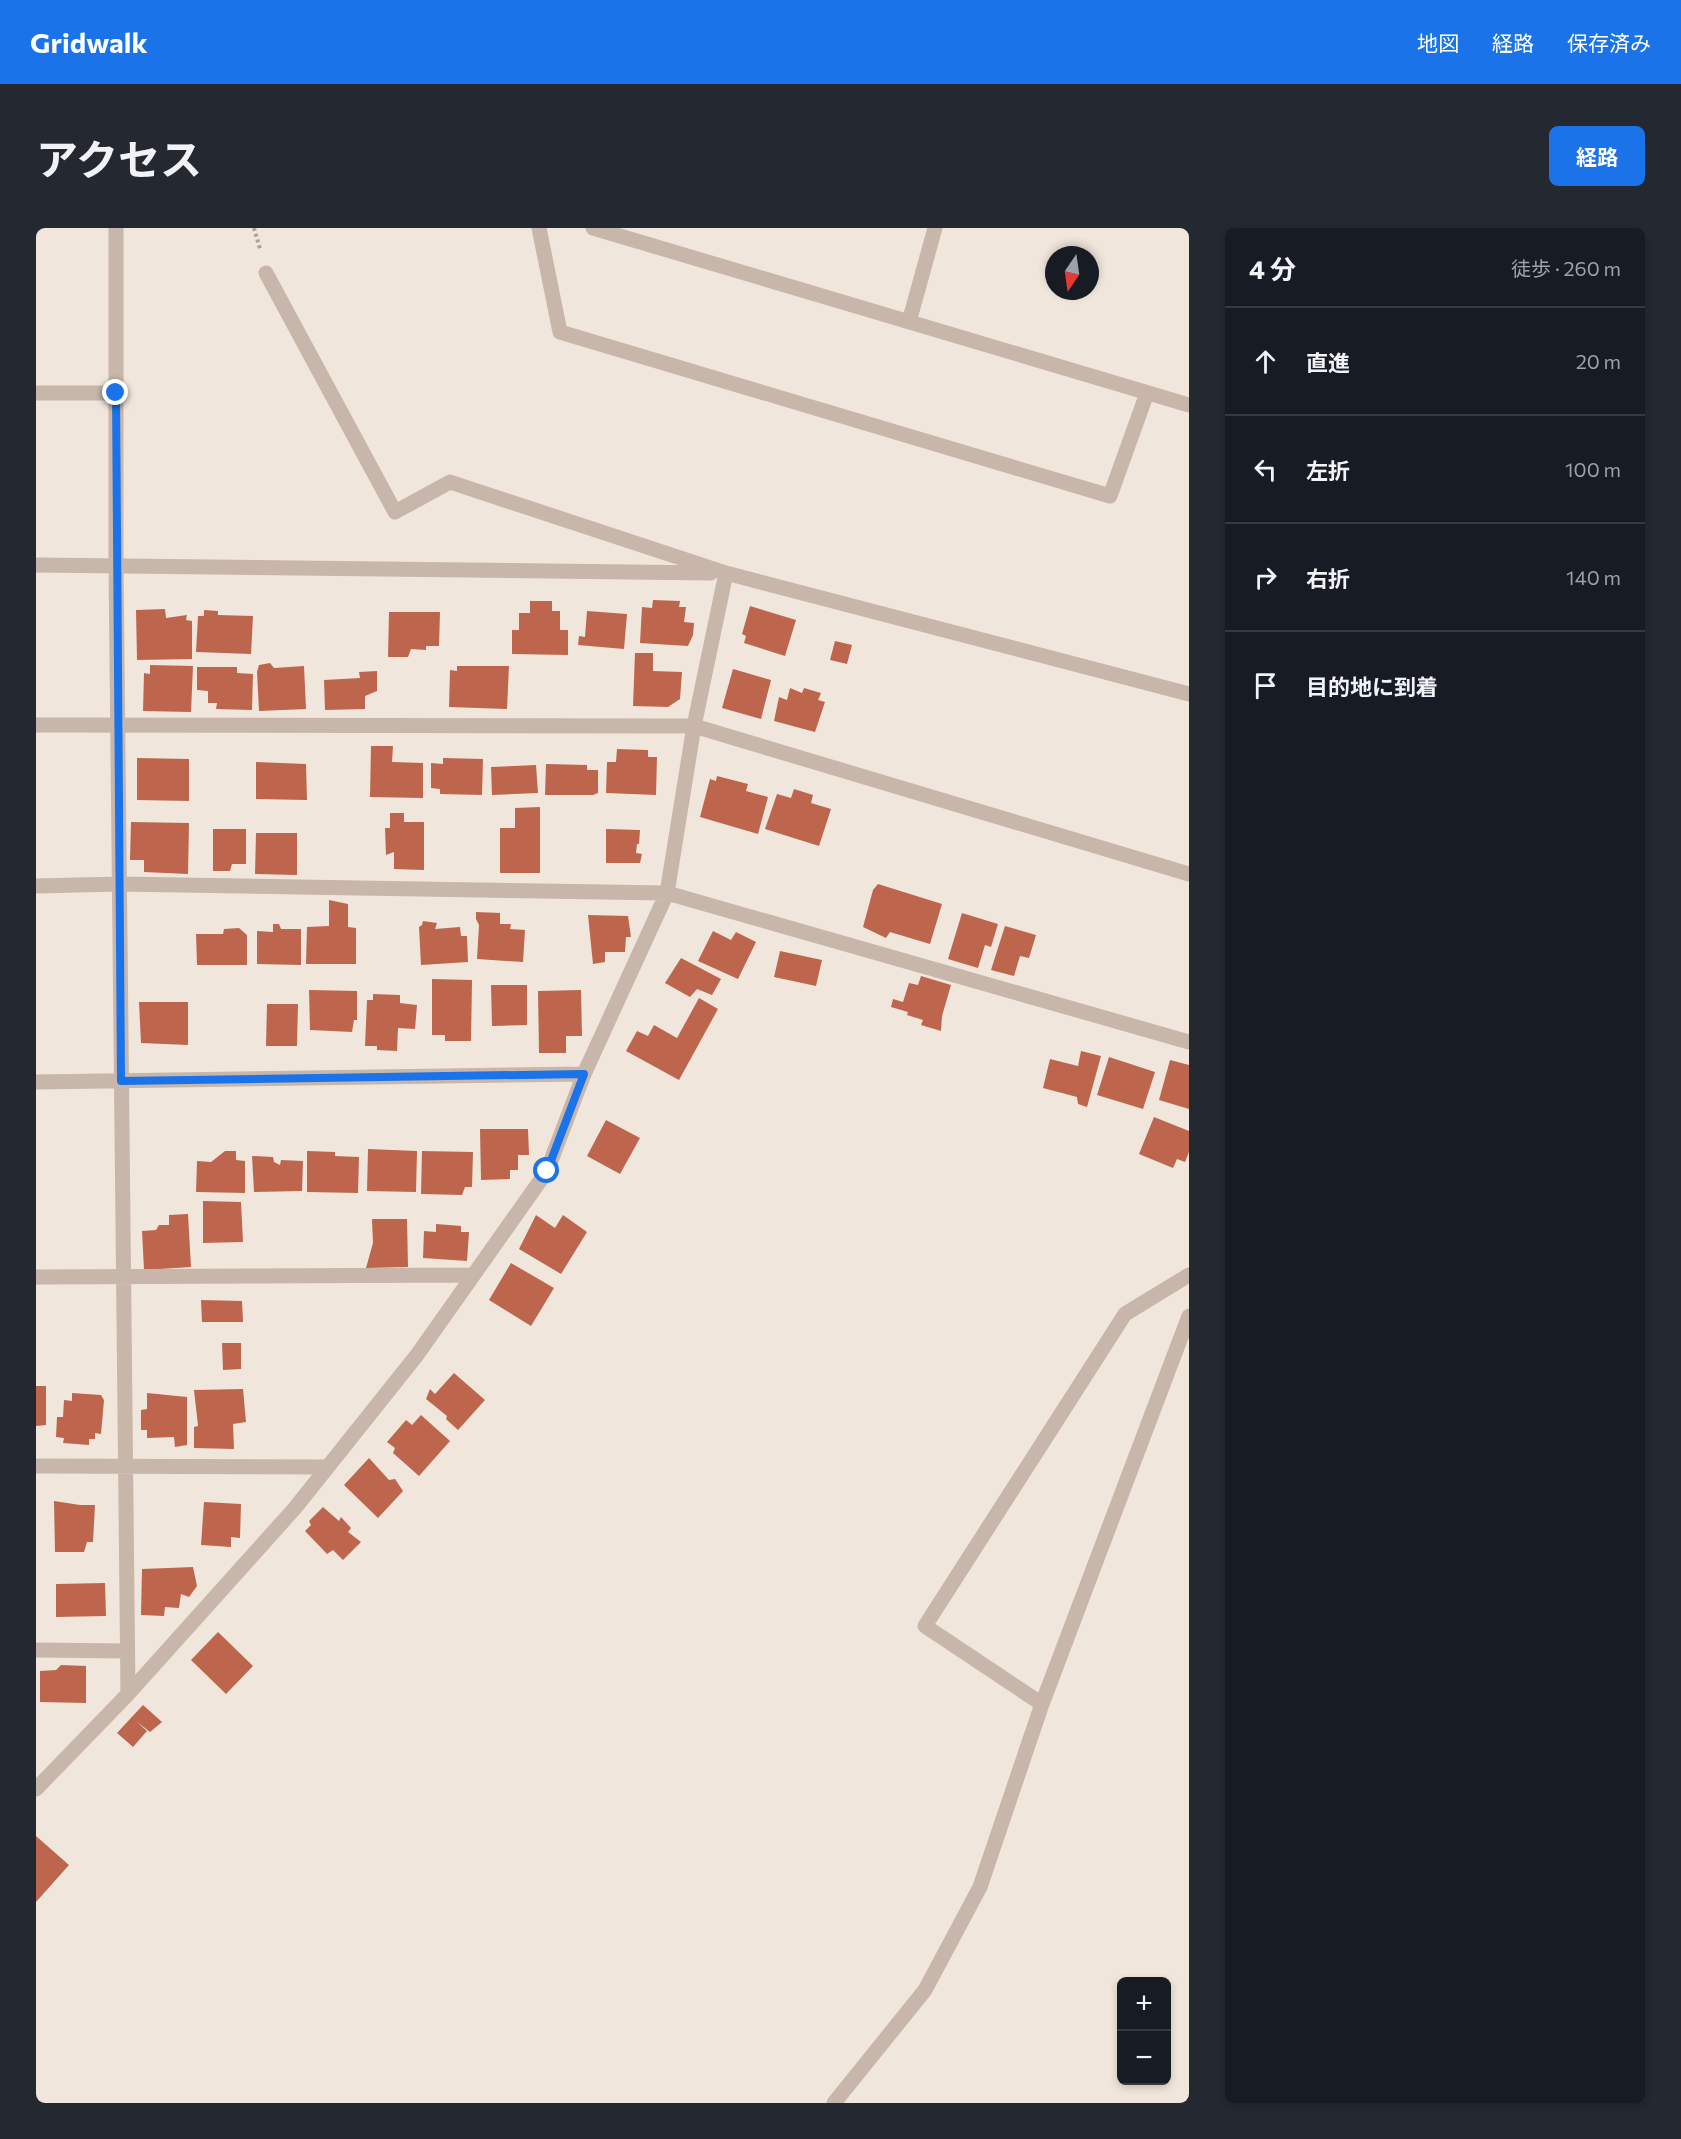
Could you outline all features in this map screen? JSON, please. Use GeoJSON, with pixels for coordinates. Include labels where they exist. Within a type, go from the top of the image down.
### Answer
{"type":"FeatureCollection","features":[{"type":"Feature","properties":{"kind":"street"},"geometry":{"type":"LineString","coordinates":[[116,228],[117,724],[128,1694]]}},
{"type":"Feature","properties":{"kind":"street"},"geometry":{"type":"LineString","coordinates":[[539,228],[560,332],[1110,496],[1147,393]]}},
{"type":"Feature","properties":{"kind":"street"},"geometry":{"type":"LineString","coordinates":[[593,228],[1189,405]]}},
{"type":"Feature","properties":{"kind":"street"},"geometry":{"type":"LineString","coordinates":[[909,322],[935,228]]}},
{"type":"Feature","properties":{"kind":"street"},"geometry":{"type":"LineString","coordinates":[[266,273],[395,512],[450,482],[726,573],[1189,694]]}},
{"type":"Feature","properties":{"kind":"street"},"geometry":{"type":"LineString","coordinates":[[36,393],[116,393]]}},
{"type":"Feature","properties":{"kind":"street"},"geometry":{"type":"LineString","coordinates":[[36,565],[726,573]]}},
{"type":"Feature","properties":{"kind":"street"},"geometry":{"type":"LineString","coordinates":[[36,1789],[128,1694],[295,1508],[417,1355],[547,1171],[584,1074],[667,893],[694,726],[726,573]]}},
{"type":"Feature","properties":{"kind":"street"},"geometry":{"type":"LineString","coordinates":[[36,725],[694,726],[1189,874]]}},
{"type":"Feature","properties":{"kind":"street"},"geometry":{"type":"LineString","coordinates":[[36,886],[119,884],[667,893],[1189,1042]]}},
{"type":"Feature","properties":{"kind":"street"},"geometry":{"type":"LineString","coordinates":[[36,1082],[584,1074]]}},
{"type":"Feature","properties":{"kind":"street"},"geometry":{"type":"LineString","coordinates":[[36,1277],[474,1275]]}},
{"type":"Feature","properties":{"kind":"street"},"geometry":{"type":"LineString","coordinates":[[1042,1704],[925,1626],[1125,1314],[1189,1275]]}},
{"type":"Feature","properties":{"kind":"street"},"geometry":{"type":"LineString","coordinates":[[834,2103],[925,1990],[980,1887],[1042,1704],[1189,1316]]}},
{"type":"Feature","properties":{"kind":"street"},"geometry":{"type":"LineString","coordinates":[[36,1466],[328,1467]]}},
{"type":"Feature","properties":{"kind":"street"},"geometry":{"type":"LineString","coordinates":[[36,1650],[127,1652]]}},
{"type":"Feature","properties":{"kind":"building"},"geometry":{"type":"Polygon","coordinates":[[[653,600],[680,601],[679,607],[686,607],[684,622],[694,623],[693,635],[688,646],[640,643],[642,607],[652,608],[653,600]]]}},
{"type":"Feature","properties":{"kind":"building"},"geometry":{"type":"Polygon","coordinates":[[[530,601],[552,601],[552,611],[560,611],[560,630],[568,630],[568,655],[512,654],[512,630],[519,630],[519,613],[530,613],[530,601]]]}},
{"type":"Feature","properties":{"kind":"building"},"geometry":{"type":"Polygon","coordinates":[[[750,606],[796,620],[785,656],[744,643],[746,636],[742,634],[750,606]]]}},
{"type":"Feature","properties":{"kind":"building"},"geometry":{"type":"Polygon","coordinates":[[[165,609],[166,618],[187,615],[186,620],[192,621],[192,659],[137,660],[136,610],[165,609]]]}},
{"type":"Feature","properties":{"kind":"building"},"geometry":{"type":"Polygon","coordinates":[[[204,610],[218,611],[218,615],[253,616],[251,654],[196,652],[198,616],[204,616],[204,610]]]}},
{"type":"Feature","properties":{"kind":"building"},"geometry":{"type":"Polygon","coordinates":[[[587,611],[627,614],[624,649],[578,645],[579,636],[585,637],[587,611]]]}},
{"type":"Feature","properties":{"kind":"building"},"geometry":{"type":"Polygon","coordinates":[[[389,612],[440,612],[439,646],[426,646],[426,650],[411,649],[408,657],[388,657],[389,612]]]}},
{"type":"Feature","properties":{"kind":"building"},"geometry":{"type":"Polygon","coordinates":[[[835,641],[852,645],[847,664],[830,660],[835,641]]]}},
{"type":"Feature","properties":{"kind":"building"},"geometry":{"type":"Polygon","coordinates":[[[635,653],[653,653],[653,671],[682,672],[680,699],[668,707],[633,706],[635,653]]]}},
{"type":"Feature","properties":{"kind":"building"},"geometry":{"type":"Polygon","coordinates":[[[270,663],[274,668],[304,666],[306,709],[259,711],[257,672],[259,665],[270,663]]]}},
{"type":"Feature","properties":{"kind":"building"},"geometry":{"type":"Polygon","coordinates":[[[150,665],[193,666],[191,712],[143,711],[144,673],[150,674],[150,665]]]}},
{"type":"Feature","properties":{"kind":"building"},"geometry":{"type":"Polygon","coordinates":[[[457,666],[509,666],[507,709],[449,707],[450,670],[457,671],[457,666]]]}},
{"type":"Feature","properties":{"kind":"building"},"geometry":{"type":"Polygon","coordinates":[[[197,667],[237,667],[237,673],[253,674],[252,710],[216,709],[217,703],[208,703],[208,691],[197,690],[197,667]]]}},
{"type":"Feature","properties":{"kind":"building"},"geometry":{"type":"Polygon","coordinates":[[[733,669],[771,680],[761,719],[722,708],[733,669]]]}},
{"type":"Feature","properties":{"kind":"building"},"geometry":{"type":"Polygon","coordinates":[[[377,671],[377,691],[365,696],[365,709],[325,710],[324,680],[360,678],[359,672],[377,671]]]}},
{"type":"Feature","properties":{"kind":"building"},"geometry":{"type":"Polygon","coordinates":[[[790,688],[802,693],[804,688],[821,693],[818,700],[825,702],[815,732],[774,721],[779,697],[787,700],[790,688]]]}},
{"type":"Feature","properties":{"kind":"building"},"geometry":{"type":"Polygon","coordinates":[[[371,746],[393,746],[392,762],[423,763],[423,798],[370,797],[371,746]]]}},
{"type":"Feature","properties":{"kind":"building"},"geometry":{"type":"Polygon","coordinates":[[[617,749],[648,750],[648,757],[657,757],[656,795],[606,793],[607,762],[616,762],[617,749]]]}},
{"type":"Feature","properties":{"kind":"building"},"geometry":{"type":"Polygon","coordinates":[[[137,758],[189,759],[189,801],[137,800],[137,758]]]}},
{"type":"Feature","properties":{"kind":"building"},"geometry":{"type":"Polygon","coordinates":[[[443,758],[483,759],[482,795],[440,794],[440,789],[431,788],[431,763],[443,764],[443,758]]]}},
{"type":"Feature","properties":{"kind":"building"},"geometry":{"type":"Polygon","coordinates":[[[256,762],[306,764],[307,800],[256,799],[256,762]]]}},
{"type":"Feature","properties":{"kind":"building"},"geometry":{"type":"Polygon","coordinates":[[[546,764],[587,765],[587,770],[598,770],[598,793],[593,795],[545,795],[546,764]]]}},
{"type":"Feature","properties":{"kind":"building"},"geometry":{"type":"Polygon","coordinates":[[[536,765],[538,793],[492,795],[491,767],[536,765]]]}},
{"type":"Feature","properties":{"kind":"building"},"geometry":{"type":"Polygon","coordinates":[[[717,776],[748,784],[746,791],[768,797],[758,834],[700,817],[710,779],[716,781],[717,776]]]}},
{"type":"Feature","properties":{"kind":"building"},"geometry":{"type":"Polygon","coordinates":[[[794,789],[813,795],[811,803],[831,809],[819,846],[765,829],[777,794],[791,798],[794,789]]]}},
{"type":"Feature","properties":{"kind":"building"},"geometry":{"type":"Polygon","coordinates":[[[540,807],[540,873],[500,873],[500,828],[515,828],[515,808],[540,807]]]}},
{"type":"Feature","properties":{"kind":"building"},"geometry":{"type":"Polygon","coordinates":[[[390,813],[404,813],[404,822],[424,822],[424,870],[394,869],[394,852],[386,855],[385,828],[390,828],[390,813]]]}},
{"type":"Feature","properties":{"kind":"building"},"geometry":{"type":"Polygon","coordinates":[[[131,822],[189,823],[188,874],[144,872],[144,860],[130,860],[131,822]]]}},
{"type":"Feature","properties":{"kind":"building"},"geometry":{"type":"Polygon","coordinates":[[[213,829],[246,829],[246,864],[232,864],[230,871],[213,871],[213,829]]]}},
{"type":"Feature","properties":{"kind":"building"},"geometry":{"type":"Polygon","coordinates":[[[606,829],[640,830],[636,853],[642,854],[640,863],[606,863],[606,829]]]}},
{"type":"Feature","properties":{"kind":"building"},"geometry":{"type":"Polygon","coordinates":[[[256,833],[297,833],[297,875],[255,874],[256,833]]]}},
{"type":"Feature","properties":{"kind":"building"},"geometry":{"type":"Polygon","coordinates":[[[878,884],[942,904],[930,944],[890,932],[886,938],[863,927],[873,890],[878,884]]]}},
{"type":"Feature","properties":{"kind":"building"},"geometry":{"type":"Polygon","coordinates":[[[329,900],[348,904],[348,927],[356,928],[356,964],[306,964],[307,927],[329,926],[329,900]]]}},
{"type":"Feature","properties":{"kind":"building"},"geometry":{"type":"Polygon","coordinates":[[[476,912],[500,913],[500,924],[511,924],[510,929],[525,930],[523,962],[477,959],[479,925],[476,912]]]}},
{"type":"Feature","properties":{"kind":"building"},"geometry":{"type":"Polygon","coordinates":[[[962,913],[998,924],[991,947],[985,945],[978,968],[948,959],[962,913]]]}},
{"type":"Feature","properties":{"kind":"building"},"geometry":{"type":"Polygon","coordinates":[[[588,915],[628,916],[631,937],[626,937],[625,952],[605,952],[605,962],[593,964],[588,915]]]}},
{"type":"Feature","properties":{"kind":"building"},"geometry":{"type":"Polygon","coordinates":[[[423,921],[437,923],[435,929],[460,927],[461,936],[467,936],[468,962],[421,965],[419,927],[423,921]]]}},
{"type":"Feature","properties":{"kind":"building"},"geometry":{"type":"Polygon","coordinates":[[[273,924],[279,924],[281,929],[301,929],[301,965],[257,964],[257,931],[273,932],[273,924]]]}},
{"type":"Feature","properties":{"kind":"building"},"geometry":{"type":"Polygon","coordinates":[[[1005,926],[1036,935],[1029,958],[1020,956],[1014,976],[991,970],[1005,926]]]}},
{"type":"Feature","properties":{"kind":"building"},"geometry":{"type":"Polygon","coordinates":[[[239,928],[247,935],[247,965],[197,965],[196,934],[223,934],[224,929],[239,928]]]}},
{"type":"Feature","properties":{"kind":"building"},"geometry":{"type":"Polygon","coordinates":[[[713,931],[731,940],[736,932],[756,942],[738,979],[698,961],[713,931]]]}},
{"type":"Feature","properties":{"kind":"building"},"geometry":{"type":"Polygon","coordinates":[[[780,951],[822,960],[816,986],[774,977],[780,951]]]}},
{"type":"Feature","properties":{"kind":"building"},"geometry":{"type":"Polygon","coordinates":[[[681,958],[721,979],[712,995],[697,989],[690,997],[665,983],[681,958]]]}},
{"type":"Feature","properties":{"kind":"building"},"geometry":{"type":"Polygon","coordinates":[[[921,976],[951,985],[942,1016],[941,1031],[921,1025],[923,1020],[891,1007],[893,999],[903,1002],[909,983],[918,985],[921,976]]]}},
{"type":"Feature","properties":{"kind":"building"},"geometry":{"type":"Polygon","coordinates":[[[432,979],[472,980],[471,1041],[445,1041],[445,1035],[432,1035],[432,979]]]}},
{"type":"Feature","properties":{"kind":"building"},"geometry":{"type":"Polygon","coordinates":[[[491,985],[527,985],[527,1025],[492,1026],[491,985]]]}},
{"type":"Feature","properties":{"kind":"building"},"geometry":{"type":"Polygon","coordinates":[[[309,990],[357,991],[357,1020],[354,1020],[352,1032],[310,1030],[309,990]]]}},
{"type":"Feature","properties":{"kind":"building"},"geometry":{"type":"Polygon","coordinates":[[[581,990],[582,1036],[566,1036],[566,1053],[539,1053],[538,991],[581,990]]]}},
{"type":"Feature","properties":{"kind":"building"},"geometry":{"type":"Polygon","coordinates":[[[373,994],[400,995],[400,1003],[417,1005],[415,1029],[398,1028],[397,1051],[377,1050],[377,1046],[365,1046],[367,1000],[373,1000],[373,994]]]}},
{"type":"Feature","properties":{"kind":"building"},"geometry":{"type":"Polygon","coordinates":[[[699,998],[718,1009],[679,1080],[626,1051],[637,1031],[648,1036],[654,1025],[677,1038],[699,998]]]}},
{"type":"Feature","properties":{"kind":"building"},"geometry":{"type":"Polygon","coordinates":[[[139,1002],[188,1002],[188,1045],[141,1043],[139,1002]]]}},
{"type":"Feature","properties":{"kind":"building"},"geometry":{"type":"Polygon","coordinates":[[[267,1004],[298,1004],[297,1046],[266,1046],[267,1004]]]}},
{"type":"Feature","properties":{"kind":"building"},"geometry":{"type":"Polygon","coordinates":[[[1081,1051],[1101,1056],[1087,1107],[1078,1104],[1077,1097],[1043,1088],[1050,1059],[1078,1066],[1081,1051]]]}},
{"type":"Feature","properties":{"kind":"building"},"geometry":{"type":"Polygon","coordinates":[[[1109,1057],[1155,1072],[1143,1109],[1097,1095],[1109,1057]]]}},
{"type":"Feature","properties":{"kind":"building"},"geometry":{"type":"Polygon","coordinates":[[[1170,1060],[1189,1065],[1189,1109],[1159,1100],[1170,1060]]]}},
{"type":"Feature","properties":{"kind":"building"},"geometry":{"type":"Polygon","coordinates":[[[1154,1117],[1189,1131],[1189,1152],[1185,1162],[1177,1159],[1173,1168],[1139,1154],[1154,1117]]]}},
{"type":"Feature","properties":{"kind":"building"},"geometry":{"type":"Polygon","coordinates":[[[606,1120],[640,1138],[620,1174],[587,1156],[606,1120]]]}},
{"type":"Feature","properties":{"kind":"building"},"geometry":{"type":"Polygon","coordinates":[[[480,1129],[528,1129],[529,1155],[518,1155],[518,1170],[510,1170],[510,1179],[481,1180],[480,1129]]]}},
{"type":"Feature","properties":{"kind":"building"},"geometry":{"type":"Polygon","coordinates":[[[368,1149],[417,1151],[416,1192],[367,1191],[368,1149]]]}},
{"type":"Feature","properties":{"kind":"building"},"geometry":{"type":"Polygon","coordinates":[[[225,1151],[236,1151],[236,1160],[245,1161],[245,1193],[196,1192],[197,1161],[211,1162],[225,1151]]]}},
{"type":"Feature","properties":{"kind":"building"},"geometry":{"type":"Polygon","coordinates":[[[307,1151],[335,1152],[335,1156],[359,1157],[358,1193],[307,1192],[307,1151]]]}},
{"type":"Feature","properties":{"kind":"building"},"geometry":{"type":"Polygon","coordinates":[[[422,1151],[473,1152],[472,1187],[465,1187],[462,1195],[421,1194],[422,1151]]]}},
{"type":"Feature","properties":{"kind":"building"},"geometry":{"type":"Polygon","coordinates":[[[252,1156],[273,1157],[274,1162],[280,1165],[281,1160],[303,1161],[302,1191],[254,1192],[252,1156]]]}},
{"type":"Feature","properties":{"kind":"building"},"geometry":{"type":"Polygon","coordinates":[[[203,1201],[241,1202],[243,1242],[203,1243],[203,1201]]]}},
{"type":"Feature","properties":{"kind":"building"},"geometry":{"type":"Polygon","coordinates":[[[188,1214],[191,1267],[144,1270],[142,1231],[156,1230],[159,1225],[169,1225],[169,1215],[188,1214]]]}},
{"type":"Feature","properties":{"kind":"building"},"geometry":{"type":"Polygon","coordinates":[[[536,1215],[555,1228],[563,1215],[587,1232],[561,1274],[519,1249],[536,1215]]]}},
{"type":"Feature","properties":{"kind":"building"},"geometry":{"type":"Polygon","coordinates":[[[372,1219],[407,1219],[408,1267],[366,1268],[373,1243],[372,1219]]]}},
{"type":"Feature","properties":{"kind":"building"},"geometry":{"type":"Polygon","coordinates":[[[436,1224],[461,1226],[461,1232],[469,1232],[467,1261],[423,1258],[424,1231],[436,1232],[436,1224]]]}},
{"type":"Feature","properties":{"kind":"building"},"geometry":{"type":"Polygon","coordinates":[[[511,1263],[554,1288],[531,1326],[489,1300],[511,1263]]]}},
{"type":"Feature","properties":{"kind":"building"},"geometry":{"type":"Polygon","coordinates":[[[201,1300],[242,1301],[243,1322],[202,1322],[201,1300]]]}},
{"type":"Feature","properties":{"kind":"building"},"geometry":{"type":"Polygon","coordinates":[[[222,1343],[241,1343],[241,1369],[223,1370],[222,1343]]]}},
{"type":"Feature","properties":{"kind":"building"},"geometry":{"type":"Polygon","coordinates":[[[454,1373],[485,1400],[458,1430],[446,1419],[447,1416],[426,1399],[430,1389],[435,1394],[454,1373]]]}},
{"type":"Feature","properties":{"kind":"building"},"geometry":{"type":"Polygon","coordinates":[[[36,1386],[46,1386],[46,1425],[36,1426],[36,1386]]]}},
{"type":"Feature","properties":{"kind":"building"},"geometry":{"type":"Polygon","coordinates":[[[243,1389],[246,1422],[233,1424],[234,1449],[194,1448],[194,1427],[198,1426],[194,1390],[243,1389]]]}},
{"type":"Feature","properties":{"kind":"building"},"geometry":{"type":"Polygon","coordinates":[[[72,1393],[101,1395],[104,1400],[101,1434],[95,1433],[95,1439],[89,1439],[89,1445],[63,1443],[64,1438],[56,1437],[57,1417],[63,1417],[64,1400],[72,1401],[72,1393]]]}},
{"type":"Feature","properties":{"kind":"building"},"geometry":{"type":"Polygon","coordinates":[[[147,1393],[187,1397],[187,1445],[175,1447],[174,1437],[147,1438],[147,1430],[141,1430],[141,1410],[147,1409],[147,1393]]]}},
{"type":"Feature","properties":{"kind":"building"},"geometry":{"type":"Polygon","coordinates":[[[421,1415],[450,1441],[419,1476],[393,1453],[395,1448],[387,1442],[406,1420],[412,1425],[421,1415]]]}},
{"type":"Feature","properties":{"kind":"building"},"geometry":{"type":"Polygon","coordinates":[[[369,1458],[389,1480],[395,1479],[403,1491],[378,1518],[344,1485],[369,1458]]]}},
{"type":"Feature","properties":{"kind":"building"},"geometry":{"type":"Polygon","coordinates":[[[54,1501],[95,1505],[93,1542],[87,1542],[84,1552],[55,1552],[54,1501]]]}},
{"type":"Feature","properties":{"kind":"building"},"geometry":{"type":"Polygon","coordinates":[[[204,1502],[241,1504],[240,1538],[231,1537],[231,1547],[201,1545],[204,1502]]]}},
{"type":"Feature","properties":{"kind":"building"},"geometry":{"type":"Polygon","coordinates":[[[323,1507],[339,1521],[341,1517],[351,1528],[348,1532],[361,1542],[343,1560],[333,1550],[327,1554],[305,1531],[311,1525],[309,1521],[323,1507]]]}},
{"type":"Feature","properties":{"kind":"building"},"geometry":{"type":"Polygon","coordinates":[[[193,1567],[197,1586],[189,1597],[181,1594],[179,1608],[165,1607],[164,1616],[141,1615],[142,1569],[193,1567]]]}},
{"type":"Feature","properties":{"kind":"building"},"geometry":{"type":"Polygon","coordinates":[[[105,1583],[106,1616],[56,1617],[56,1584],[105,1583]]]}},
{"type":"Feature","properties":{"kind":"building"},"geometry":{"type":"Polygon","coordinates":[[[218,1632],[253,1666],[226,1694],[191,1660],[218,1632]]]}},
{"type":"Feature","properties":{"kind":"building"},"geometry":{"type":"Polygon","coordinates":[[[61,1665],[86,1666],[86,1703],[40,1702],[40,1671],[56,1670],[61,1665]]]}},
{"type":"Feature","properties":{"kind":"building"},"geometry":{"type":"Polygon","coordinates":[[[143,1705],[162,1722],[150,1732],[136,1721],[147,1731],[133,1747],[117,1733],[143,1705]]]}},
{"type":"Feature","properties":{"kind":"building"},"geometry":{"type":"Polygon","coordinates":[[[36,1836],[69,1865],[36,1902],[36,1836]]]}},
{"type":"Feature","properties":{"kind":"route"},"geometry":{"type":"LineString","coordinates":[[116,393],[121,1081],[584,1074],[547,1171]]}}]}
